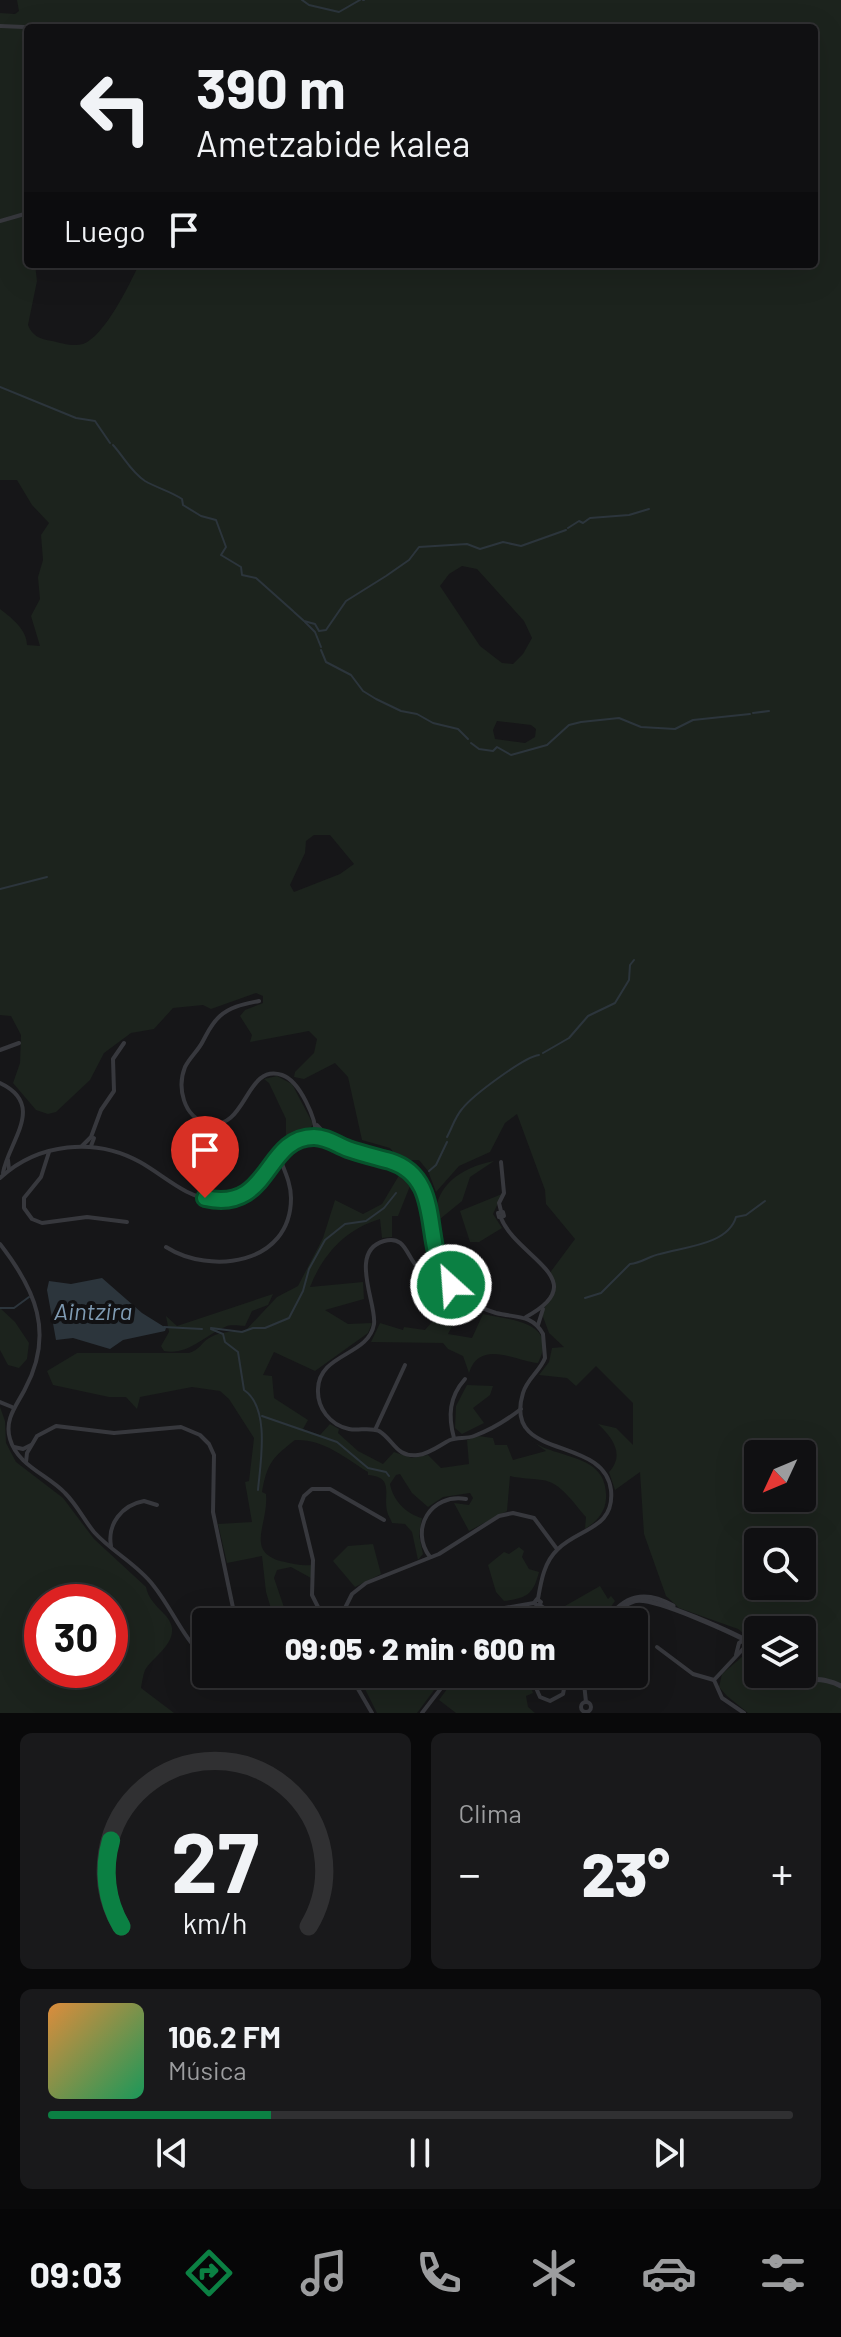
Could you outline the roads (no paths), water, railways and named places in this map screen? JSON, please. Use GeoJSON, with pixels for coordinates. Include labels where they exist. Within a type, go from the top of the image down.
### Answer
{"type":"FeatureCollection","features":[{"type":"Feature","properties":{"kind":"street"},"geometry":{"type":"LineString","coordinates":[[0,26],[24,27]]}},
{"type":"Feature","properties":{"kind":"street"},"geometry":{"type":"LineString","coordinates":[[0,221],[24,214]]}},
{"type":"Feature","properties":{"kind":"street"},"geometry":{"type":"LineString","coordinates":[[259,1001],[233,1007],[210,1026],[184,1072],[184,1102],[190,1113],[201,1121],[220,1123],[236,1114],[262,1077],[278,1074],[293,1082],[315,1124],[334,1142]]}},
{"type":"Feature","properties":{"kind":"street"},"geometry":{"type":"LineString","coordinates":[[0,1050],[19,1043]]}},
{"type":"Feature","properties":{"kind":"street"},"geometry":{"type":"LineString","coordinates":[[91,1146],[92,1130],[114,1091],[113,1059],[124,1043]]}},
{"type":"Feature","properties":{"kind":"street"},"geometry":{"type":"LineString","coordinates":[[0,1083],[14,1092],[23,1108],[23,1124],[1,1177]]}},
{"type":"Feature","properties":{"kind":"street"},"geometry":{"type":"LineString","coordinates":[[315,1124],[316,1137]]}},
{"type":"Feature","properties":{"kind":"street"},"geometry":{"type":"LineString","coordinates":[[1,1177],[15,1166],[50,1150],[91,1146],[138,1161],[169,1182],[216,1200],[233,1199],[251,1190],[292,1142],[316,1137],[395,1164],[416,1179],[430,1206],[431,1235],[440,1272],[457,1291],[479,1306],[495,1313],[526,1317],[538,1325],[545,1340],[545,1358],[526,1385],[521,1409],[523,1422],[533,1436],[545,1444],[569,1450],[595,1462],[608,1481],[610,1505],[602,1521],[589,1532],[560,1547],[546,1567],[537,1602]]}},
{"type":"Feature","properties":{"kind":"street"},"geometry":{"type":"LineString","coordinates":[[82,1146],[92,1138]]}},
{"type":"Feature","properties":{"kind":"street"},"geometry":{"type":"LineString","coordinates":[[92,1138],[99,1147]]}},
{"type":"Feature","properties":{"kind":"street"},"geometry":{"type":"LineString","coordinates":[[43,1161],[50,1150]]}},
{"type":"Feature","properties":{"kind":"street"},"geometry":{"type":"LineString","coordinates":[[41,1154],[44,1170],[24,1198],[24,1208],[32,1219],[42,1223],[87,1217],[127,1222]]}},
{"type":"Feature","properties":{"kind":"street"},"geometry":{"type":"LineString","coordinates":[[166,1247],[190,1259],[215,1263],[239,1260],[260,1252],[277,1239],[287,1220],[291,1198],[279,1156]]}},
{"type":"Feature","properties":{"kind":"street"},"geometry":{"type":"LineString","coordinates":[[31,1158],[43,1161]]}},
{"type":"Feature","properties":{"kind":"street"},"geometry":{"type":"LineString","coordinates":[[6,1162],[15,1166]]}},
{"type":"Feature","properties":{"kind":"street"},"geometry":{"type":"LineString","coordinates":[[6,1162],[9,1170]]}},
{"type":"Feature","properties":{"kind":"street"},"geometry":{"type":"LineString","coordinates":[[501,1162],[504,1193],[498,1214],[511,1236],[552,1275],[555,1292],[544,1308],[538,1325]]}},
{"type":"Feature","properties":{"kind":"street"},"geometry":{"type":"LineString","coordinates":[[273,1164],[287,1177]]}},
{"type":"Feature","properties":{"kind":"street"},"geometry":{"type":"LineString","coordinates":[[440,1272],[428,1274],[420,1271],[405,1246],[395,1241],[377,1244],[370,1256],[366,1283],[375,1315],[372,1331],[362,1344],[324,1370],[318,1389],[321,1409],[334,1422],[350,1429],[375,1430],[399,1452],[417,1456],[454,1438],[474,1436],[521,1409]]}},
{"type":"Feature","properties":{"kind":"street"},"geometry":{"type":"LineString","coordinates":[[0,1244],[31,1287],[38,1320],[39,1341],[34,1370],[13,1408],[9,1431],[14,1447],[19,1456],[68,1496],[111,1549],[152,1583],[181,1632],[192,1644]]}},
{"type":"Feature","properties":{"kind":"street"},"geometry":{"type":"LineString","coordinates":[[526,1317],[544,1308]]}},
{"type":"Feature","properties":{"kind":"street"},"geometry":{"type":"LineString","coordinates":[[375,1430],[405,1365]]}},
{"type":"Feature","properties":{"kind":"street"},"geometry":{"type":"LineString","coordinates":[[454,1438],[450,1406],[465,1379]]}},
{"type":"Feature","properties":{"kind":"street"},"geometry":{"type":"LineString","coordinates":[[0,1402],[13,1408]]}},
{"type":"Feature","properties":{"kind":"street"},"geometry":{"type":"LineString","coordinates":[[509,1418],[523,1422]]}},
{"type":"Feature","properties":{"kind":"street"},"geometry":{"type":"LineString","coordinates":[[381,1420],[383,1436]]}},
{"type":"Feature","properties":{"kind":"street"},"geometry":{"type":"LineString","coordinates":[[19,1456],[37,1436],[56,1426],[114,1433],[181,1427],[205,1439],[214,1455],[213,1512],[233,1608]]}},
{"type":"Feature","properties":{"kind":"street"},"geometry":{"type":"LineString","coordinates":[[14,1447],[25,1451]]}},
{"type":"Feature","properties":{"kind":"street"},"geometry":{"type":"LineString","coordinates":[[25,1451],[26,1462]]}},
{"type":"Feature","properties":{"kind":"street"},"geometry":{"type":"LineString","coordinates":[[320,1608],[313,1599],[313,1560],[301,1511],[302,1499],[312,1489],[326,1488],[384,1520]]}},
{"type":"Feature","properties":{"kind":"street"},"geometry":{"type":"LineString","coordinates":[[430,1557],[422,1539],[426,1515],[446,1500],[466,1499]]}},
{"type":"Feature","properties":{"kind":"street"},"geometry":{"type":"LineString","coordinates":[[103,1540],[122,1511],[144,1501],[157,1505]]}},
{"type":"Feature","properties":{"kind":"street"},"geometry":{"type":"LineString","coordinates":[[344,1608],[352,1594],[366,1583],[430,1557],[488,1522],[513,1513],[534,1518],[560,1547]]}},
{"type":"Feature","properties":{"kind":"street"},"geometry":{"type":"LineString","coordinates":[[95,1533],[107,1534]]}},
{"type":"Feature","properties":{"kind":"street"},"geometry":{"type":"LineString","coordinates":[[107,1534],[111,1549]]}},
{"type":"Feature","properties":{"kind":"street"},"geometry":{"type":"LineString","coordinates":[[622,1608],[645,1599],[744,1639]]}},
{"type":"Feature","properties":{"kind":"street"},"geometry":{"type":"LineString","coordinates":[[503,1608],[537,1602],[544,1608]]}},
{"type":"Feature","properties":{"kind":"street"},"geometry":{"type":"LineString","coordinates":[[731,1633],[740,1648]]}},
{"type":"Feature","properties":{"kind":"street"},"geometry":{"type":"LineString","coordinates":[[714,1680],[735,1657],[744,1641]]}},
{"type":"Feature","properties":{"kind":"street"},"geometry":{"type":"LineString","coordinates":[[657,1647],[693,1674],[714,1680]]}},
{"type":"Feature","properties":{"kind":"street"},"geometry":{"type":"LineString","coordinates":[[740,1648],[744,1648]]}},
{"type":"Feature","properties":{"kind":"street"},"geometry":{"type":"LineString","coordinates":[[714,1680],[722,1698],[744,1713]]}},
{"type":"Feature","properties":{"kind":"street"},"geometry":{"type":"LineString","coordinates":[[816,1680],[829,1680],[841,1686]]}},
{"type":"Feature","properties":{"kind":"street"},"geometry":{"type":"LineString","coordinates":[[357,1688],[372,1713]]}},
{"type":"Feature","properties":{"kind":"street"},"geometry":{"type":"LineString","coordinates":[[422,1713],[441,1688]]}},
{"type":"Feature","properties":{"kind":"street"},"geometry":{"type":"LineString","coordinates":[[536,1688],[540,1697],[550,1701],[563,1694],[564,1688]]}},
{"type":"Feature","properties":{"kind":"street"},"geometry":{"type":"LineString","coordinates":[[584,1688],[590,1709]]}},
{"type":"Feature","properties":{"kind":"street"},"geometry":{"type":"LineString","coordinates":[[586,1702],[582,1704],[581,1712],[590,1709],[598,1713]]}},
{"type":"Feature","properties":{"kind":"water","name":"Aintzira"},"geometry":{"type":"Polygon","coordinates":[[[102,1278],[142,1313],[166,1328],[165,1331],[123,1340],[110,1349],[73,1338],[56,1340],[47,1290],[49,1281],[71,1284],[102,1278]]]}},
{"type":"Feature","properties":{"kind":"waterway"},"geometry":{"type":"LineString","coordinates":[[302,0],[309,5],[339,12],[360,0]]}},
{"type":"Feature","properties":{"kind":"waterway"},"geometry":{"type":"LineString","coordinates":[[0,387],[76,418],[95,421],[110,443]]}},
{"type":"Feature","properties":{"kind":"waterway"},"geometry":{"type":"LineString","coordinates":[[113,445],[145,481],[182,499],[183,505],[201,516],[216,520],[226,547],[221,555],[241,567],[242,575],[256,578],[293,611]]}},
{"type":"Feature","properties":{"kind":"waterway"},"geometry":{"type":"LineString","coordinates":[[568,528],[590,518],[629,515],[649,509]]}},
{"type":"Feature","properties":{"kind":"waterway"},"geometry":{"type":"LineString","coordinates":[[294,612],[304,621],[315,624],[319,631],[326,630],[346,601],[409,560],[419,547],[467,544],[480,549],[503,542],[521,546],[566,530]]}},
{"type":"Feature","properties":{"kind":"waterway"},"geometry":{"type":"LineString","coordinates":[[305,622],[315,632],[321,647]]}},
{"type":"Feature","properties":{"kind":"waterway"},"geometry":{"type":"LineString","coordinates":[[321,650],[326,662],[351,675],[363,691],[376,699],[433,723],[458,729],[468,739]]}},
{"type":"Feature","properties":{"kind":"waterway"},"geometry":{"type":"LineString","coordinates":[[753,713],[769,711]]}},
{"type":"Feature","properties":{"kind":"waterway"},"geometry":{"type":"LineString","coordinates":[[471,743],[479,749],[493,751],[497,747],[511,755],[547,745],[569,725],[581,722],[619,718],[641,727],[675,729],[693,720],[750,714]]}},
{"type":"Feature","properties":{"kind":"waterway"},"geometry":{"type":"LineString","coordinates":[[0,889],[47,877]]}},
{"type":"Feature","properties":{"kind":"waterway"},"geometry":{"type":"LineString","coordinates":[[543,1053],[569,1038],[588,1016],[615,1003],[629,980],[630,965],[634,960]]}},
{"type":"Feature","properties":{"kind":"waterway"},"geometry":{"type":"LineString","coordinates":[[447,1137],[468,1103],[511,1069],[539,1055]]}},
{"type":"Feature","properties":{"kind":"waterway"},"geometry":{"type":"LineString","coordinates":[[429,1171],[436,1165],[447,1142]]}},
{"type":"Feature","properties":{"kind":"waterway"},"geometry":{"type":"LineString","coordinates":[[211,1328],[242,1332],[265,1328],[289,1318],[325,1240],[345,1224],[366,1221],[384,1208],[396,1193]]}},
{"type":"Feature","properties":{"kind":"waterway"},"geometry":{"type":"LineString","coordinates":[[585,1298],[601,1293],[630,1264],[715,1239],[724,1234],[736,1217],[746,1215],[765,1201]]}},
{"type":"Feature","properties":{"kind":"waterway"},"geometry":{"type":"LineString","coordinates":[[0,1308],[14,1308],[29,1297]]}},
{"type":"Feature","properties":{"kind":"waterway"},"geometry":{"type":"LineString","coordinates":[[164,1327],[202,1329]]}},
{"type":"Feature","properties":{"kind":"waterway"},"geometry":{"type":"LineString","coordinates":[[211,1329],[223,1334],[225,1342],[238,1352],[244,1390],[258,1410],[262,1437],[258,1490]]}},
{"type":"Feature","properties":{"kind":"waterway"},"geometry":{"type":"LineString","coordinates":[[262,1416],[337,1442],[368,1468],[386,1472],[389,1476]]}}]}
